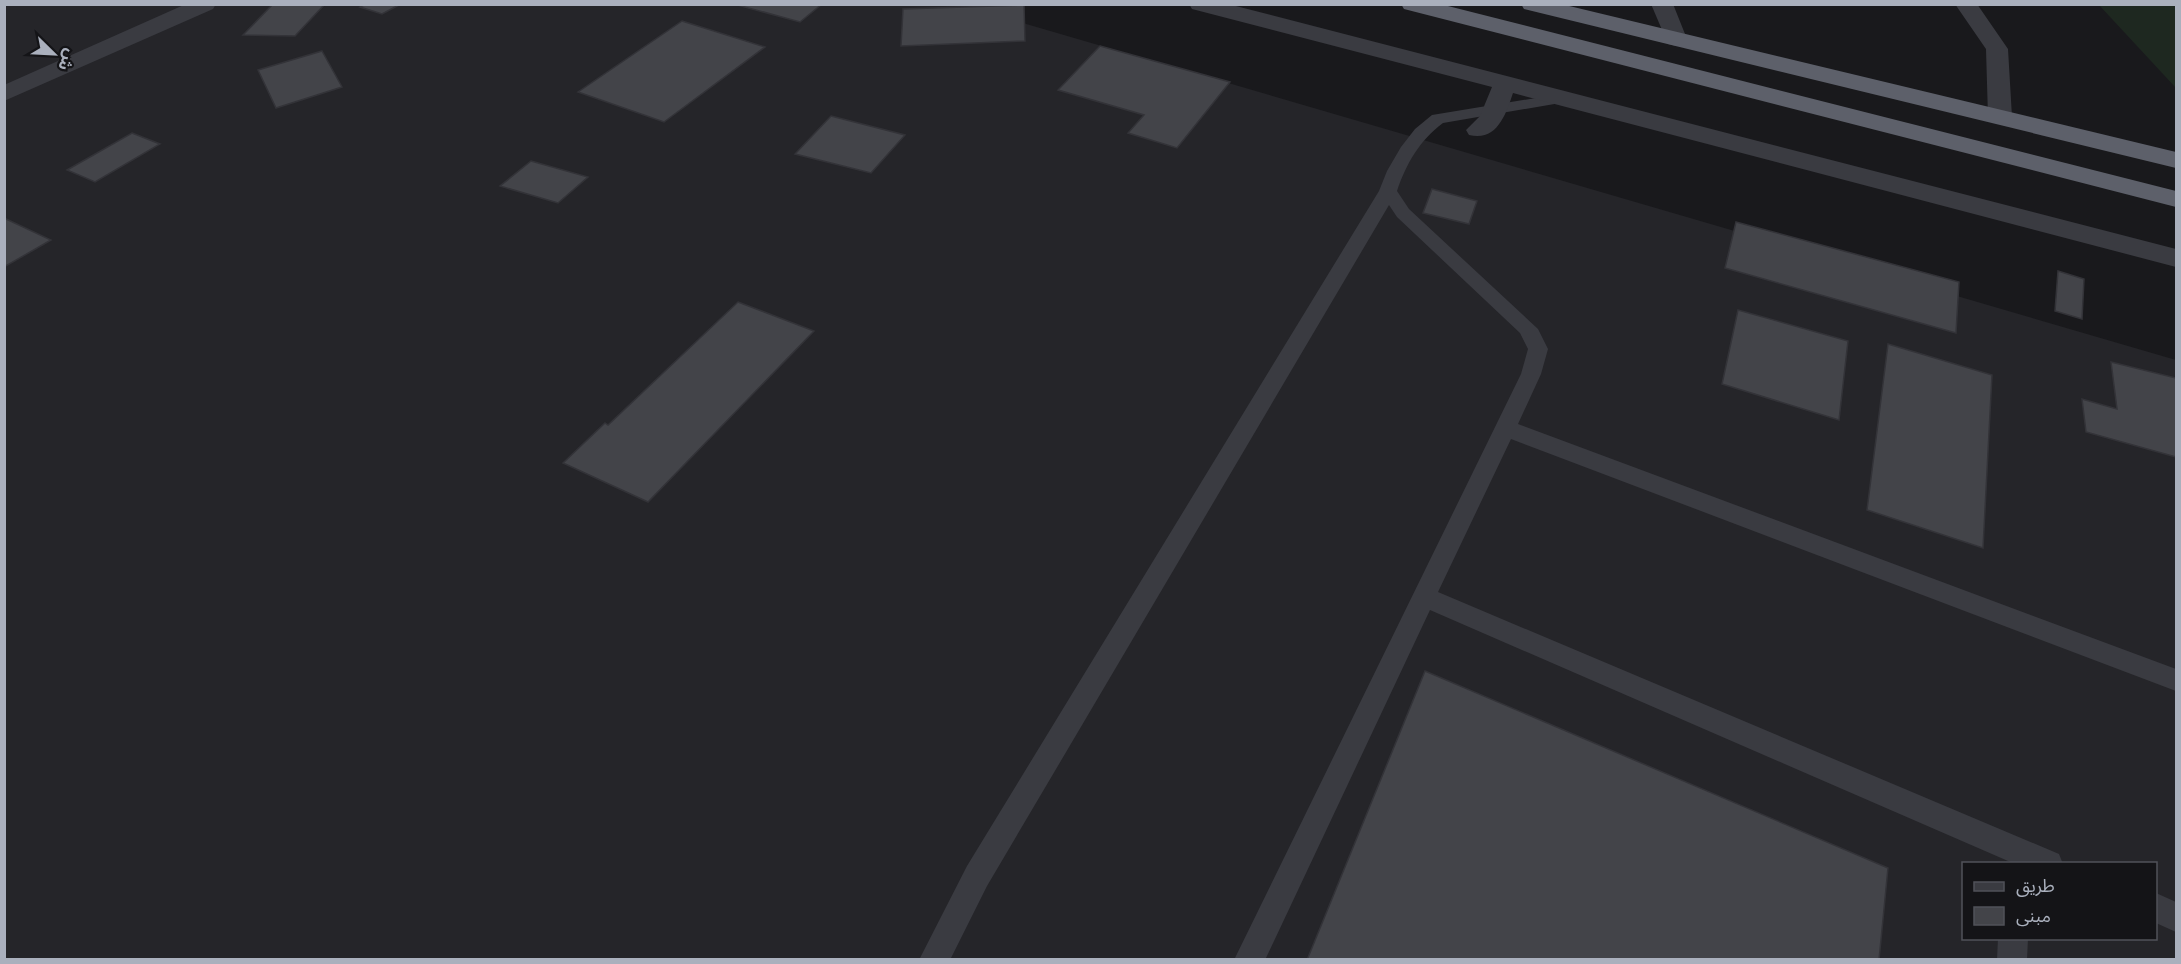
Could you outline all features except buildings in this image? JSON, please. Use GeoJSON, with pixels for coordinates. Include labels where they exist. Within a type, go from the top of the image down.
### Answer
{"type":"FeatureCollection","features":[{"type":"Feature","properties":{"kind":"highway"},"geometry":{"type":"LineString","coordinates":[[1412,4],[2176,199]]}},
{"type":"Feature","properties":{"kind":"highway"},"geometry":{"type":"LineString","coordinates":[[1532,4],[2176,160]]}},
{"type":"Feature","properties":{"kind":"street"},"geometry":{"type":"LineString","coordinates":[[4,94],[205,4]]}},
{"type":"Feature","properties":{"kind":"street"},"geometry":{"type":"LineString","coordinates":[[1200,4],[2176,258]]}},
{"type":"Feature","properties":{"kind":"street"},"geometry":{"type":"LineString","coordinates":[[1662,4],[1676,39]]}},
{"type":"Feature","properties":{"kind":"street"},"geometry":{"type":"LineString","coordinates":[[1966,4],[1997,49],[2000,117]]}},
{"type":"Feature","properties":{"kind":"street"},"geometry":{"type":"LineString","coordinates":[[1478,130],[1491,120],[1505,84]]}},
{"type":"Feature","properties":{"kind":"lane"},"geometry":{"type":"LineString","coordinates":[[934,960],[977,876],[1388,191],[1393,175],[1424,128],[1438,119],[1560,99]]}},
{"type":"Feature","properties":{"kind":"lane"},"geometry":{"type":"LineString","coordinates":[[1249,960],[1531,374],[1539,349],[1528,329],[1403,213],[1388,191]]}},
{"type":"Feature","properties":{"kind":"lane"},"geometry":{"type":"LineString","coordinates":[[1505,428],[2176,680]]}},
{"type":"Feature","properties":{"kind":"lane"},"geometry":{"type":"LineString","coordinates":[[1424,597],[2018,857],[2040,862]]}},
{"type":"Feature","properties":{"kind":"lane"},"geometry":{"type":"LineString","coordinates":[[2157,908],[2176,917]]}},
{"type":"Feature","properties":{"kind":"lane"},"geometry":{"type":"LineString","coordinates":[[2012,960],[2013,940]]}},
{"type":"Feature","properties":{"kind":"shaded area"},"geometry":{"type":"Polygon","coordinates":[[[5,5],[961,5],[2176,360],[2176,959],[5,960],[5,5]]]}},
{"type":"Feature","properties":{"kind":"shaded area"},"geometry":{"type":"Polygon","coordinates":[[[2099,5],[2176,5],[2176,88],[2099,5]]]}}]}
